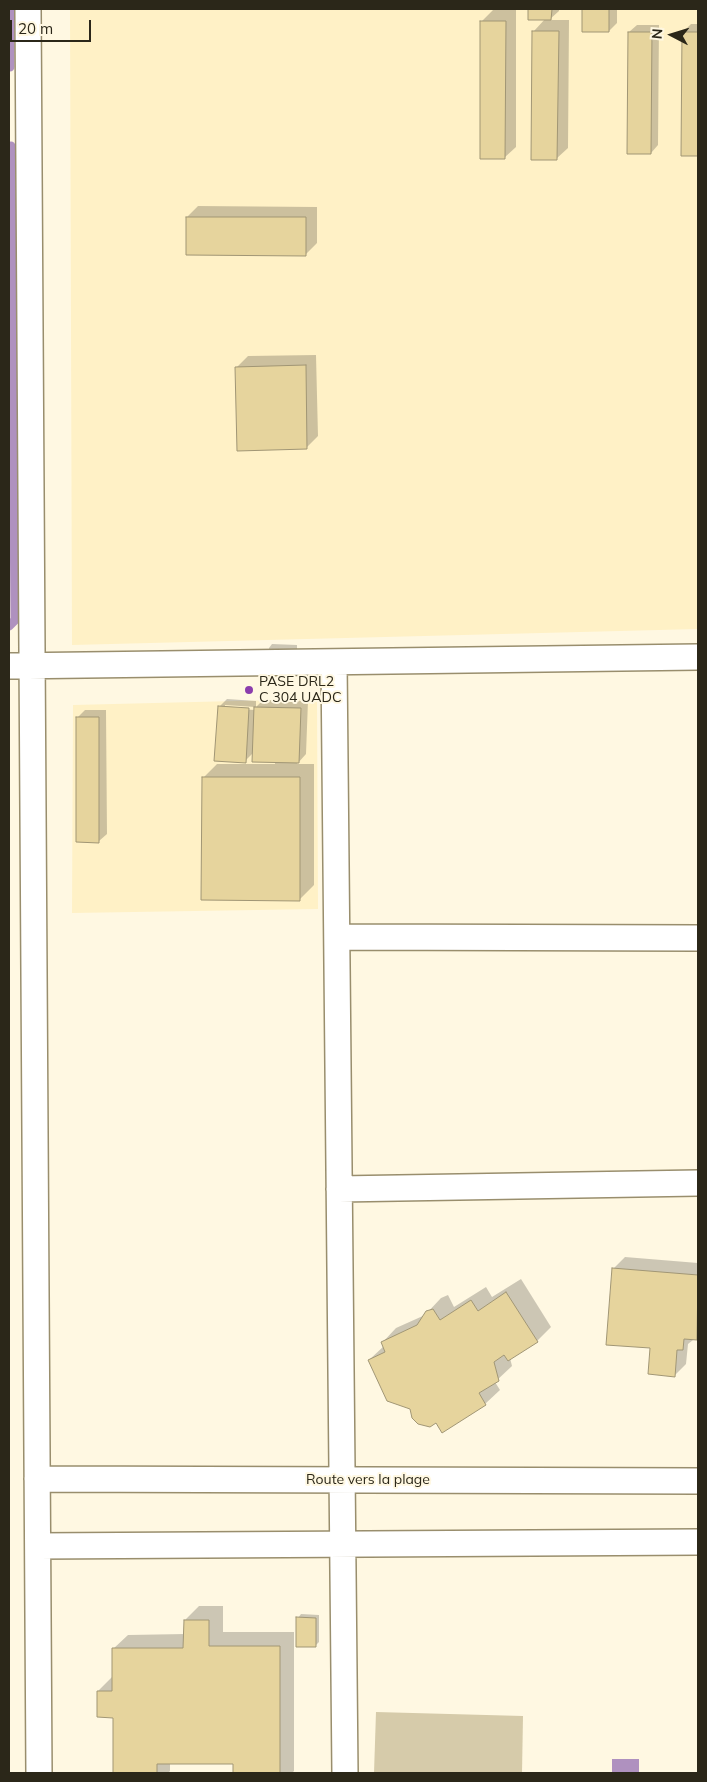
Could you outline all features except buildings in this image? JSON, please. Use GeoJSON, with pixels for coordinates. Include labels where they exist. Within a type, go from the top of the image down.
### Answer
{"type":"FeatureCollection","features":[{"type":"Feature","properties":{"kind":"street"},"geometry":{"type":"LineString","coordinates":[[28,9],[20,666],[37,1479],[39,1773]]}},
{"type":"Feature","properties":{"kind":"street"},"geometry":{"type":"LineString","coordinates":[[20,666],[698,657]]}},
{"type":"Feature","properties":{"kind":"street"},"geometry":{"type":"LineString","coordinates":[[334,662],[345,1773]]}},
{"type":"Feature","properties":{"kind":"street"},"geometry":{"type":"LineString","coordinates":[[337,937],[698,938]]}},
{"type":"Feature","properties":{"kind":"street"},"geometry":{"type":"LineString","coordinates":[[339,1189],[698,1183]]}},
{"type":"Feature","properties":{"kind":"street","name":"Route vers la plage"},"geometry":{"type":"LineString","coordinates":[[37,1479],[698,1481]]}},
{"type":"Feature","properties":{"kind":"street"},"geometry":{"type":"LineString","coordinates":[[38,1546],[698,1542]]}},
{"type":"Feature","properties":{"kind":"shaded area"},"geometry":{"type":"Polygon","coordinates":[[[70,9],[698,9],[698,629],[72,645],[70,9]]]}},
{"type":"Feature","properties":{"kind":"shaded area"},"geometry":{"type":"Polygon","coordinates":[[[317,699],[318,909],[72,913],[73,705],[317,699]]]}},
{"type":"Feature","properties":{"kind":"shaded area"},"geometry":{"type":"Polygon","coordinates":[[[376,1712],[523,1716],[522,1773],[374,1773],[376,1712]]]}},
{"type":"Feature","properties":{"kind":"shaded area"},"geometry":{"type":"Polygon","coordinates":[[[612,1759],[639,1759],[639,1773],[612,1773],[612,1759]]]}},
{"type":"Feature","properties":{"kind":"waterway"},"geometry":{"type":"LineString","coordinates":[[10,9],[10,67]]}},
{"type":"Feature","properties":{"kind":"waterway"},"geometry":{"type":"LineString","coordinates":[[9,626],[15,620],[11,146]]}},
{"type":"Feature","properties":{"kind":"place","name":"PASE DRL2 C 304 UADC"},"geometry":{"type":"Point","coordinates":[249,690]}}]}
